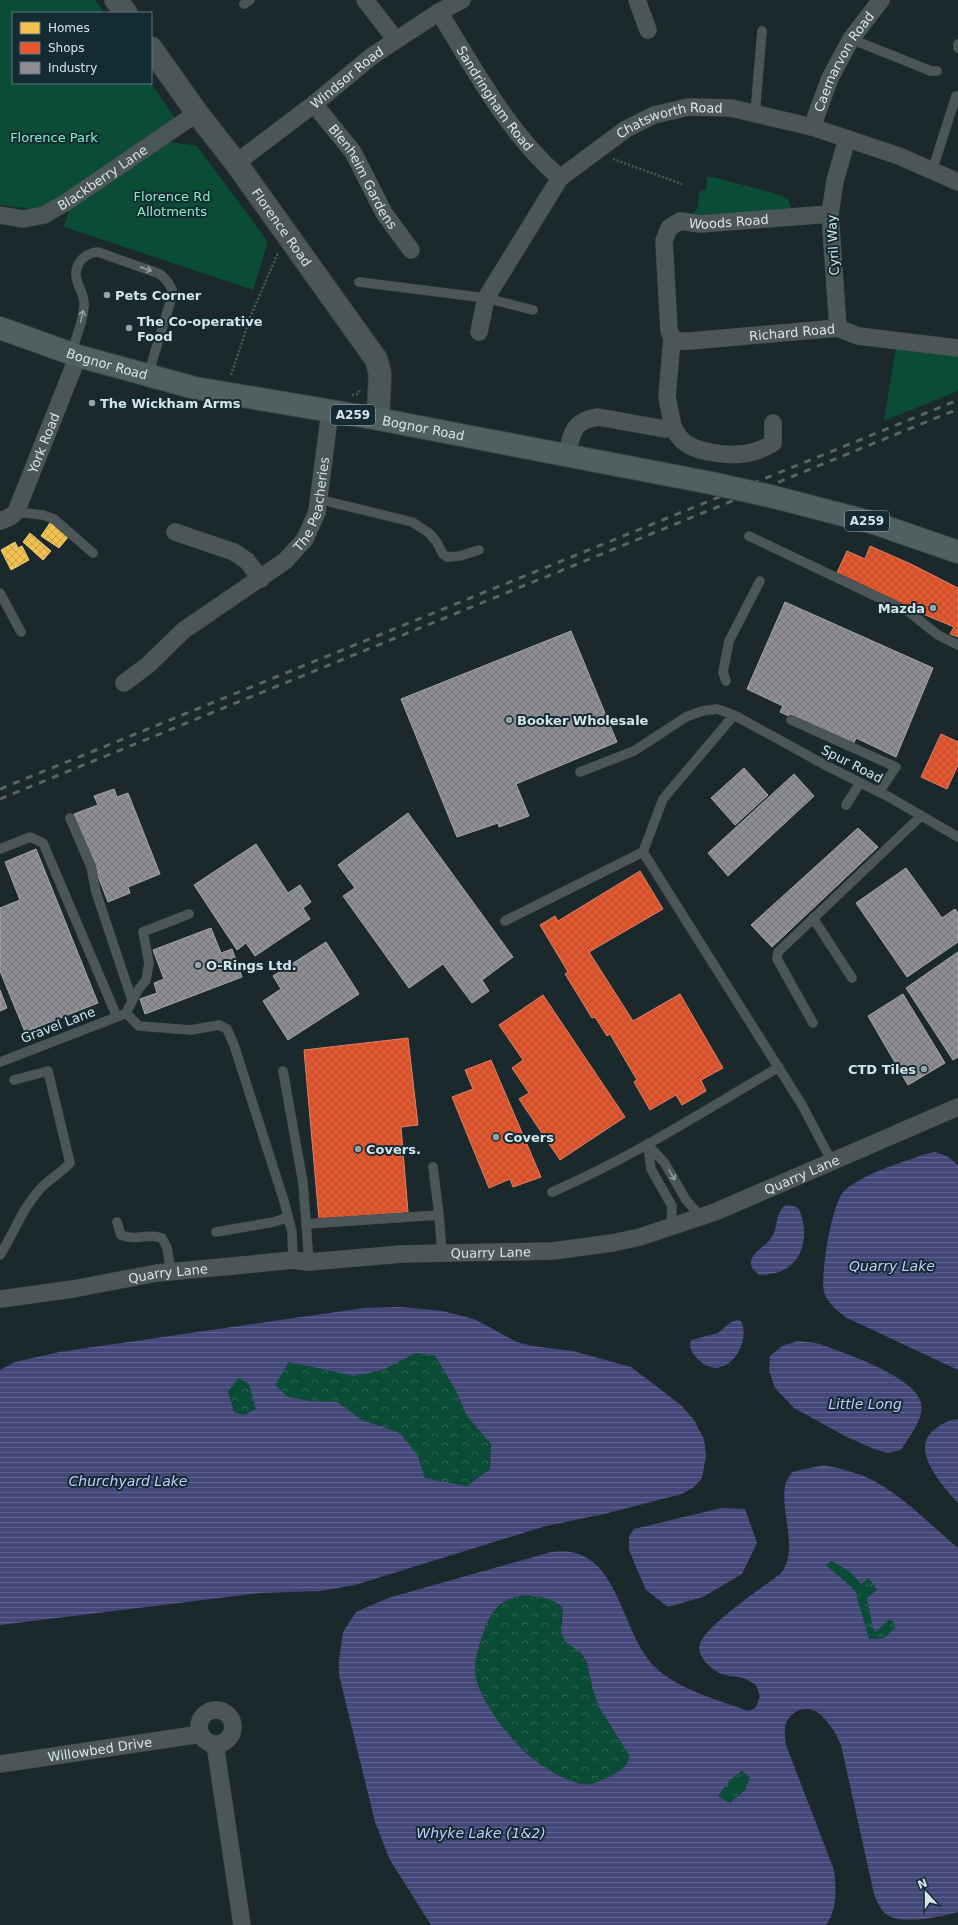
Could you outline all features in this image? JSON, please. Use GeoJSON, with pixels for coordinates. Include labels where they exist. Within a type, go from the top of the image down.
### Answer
{"type":"FeatureCollection","features":[{"type":"Feature","properties":{"kind":"main road","name":"Bognor Road"},"geometry":{"type":"LineString","coordinates":[[0,328],[74,355],[195,388],[378,418],[711,483],[774,497],[874,523],[958,552]]}},
{"type":"Feature","properties":{"kind":"street"},"geometry":{"type":"LineString","coordinates":[[116,0],[125,12]]}},
{"type":"Feature","properties":{"kind":"street"},"geometry":{"type":"LineString","coordinates":[[365,0],[396,40]]}},
{"type":"Feature","properties":{"kind":"street","name":"Windsor Road"},"geometry":{"type":"LineString","coordinates":[[236,163],[314,104],[372,56],[438,12],[462,0]]}},
{"type":"Feature","properties":{"kind":"street"},"geometry":{"type":"LineString","coordinates":[[637,0],[648,30]]}},
{"type":"Feature","properties":{"kind":"street","name":"Caernarvon Road"},"geometry":{"type":"LineString","coordinates":[[812,127],[830,78],[851,39],[880,0]]}},
{"type":"Feature","properties":{"kind":"street","name":"Sandringham Road"},"geometry":{"type":"LineString","coordinates":[[438,12],[511,125],[539,160],[560,178]]}},
{"type":"Feature","properties":{"kind":"street","name":"Florence Road"},"geometry":{"type":"LineString","coordinates":[[152,49],[197,113],[236,163],[376,359],[380,374],[378,418]]}},
{"type":"Feature","properties":{"kind":"street","name":"Blenheim Gardens"},"geometry":{"type":"LineString","coordinates":[[314,104],[353,152],[384,213],[411,250]]}},
{"type":"Feature","properties":{"kind":"street","name":"Chatsworth Road"},"geometry":{"type":"LineString","coordinates":[[479,332],[486,298],[560,178],[626,129],[654,115],[688,107],[731,108],[812,127],[899,156],[958,182]]}},
{"type":"Feature","properties":{"kind":"street","name":"Blackberry Lane"},"geometry":{"type":"LineString","coordinates":[[0,215],[24,219],[44,215],[68,201],[197,113]]}},
{"type":"Feature","properties":{"kind":"street","name":"Cyril Way"},"geometry":{"type":"LineString","coordinates":[[838,328],[830,214],[835,181],[847,139]]}},
{"type":"Feature","properties":{"kind":"street","name":"Woods Road"},"geometry":{"type":"LineString","coordinates":[[672,338],[669,330],[664,241],[668,228],[674,223],[680,221],[700,224],[830,214]]}},
{"type":"Feature","properties":{"kind":"street","name":"Richard Road"},"geometry":{"type":"LineString","coordinates":[[672,338],[679,341],[690,341],[838,328],[858,336],[958,348]]}},
{"type":"Feature","properties":{"kind":"street"},"geometry":{"type":"LineString","coordinates":[[672,338],[667,397],[673,427],[681,440],[692,446],[715,452],[752,452],[773,443],[773,423]]}},
{"type":"Feature","properties":{"kind":"street","name":"York Road"},"geometry":{"type":"LineString","coordinates":[[16,512],[74,355]]}},
{"type":"Feature","properties":{"kind":"street","name":"The Peacheries"},"geometry":{"type":"LineString","coordinates":[[124,683],[148,665],[184,630],[261,579],[285,561],[305,539],[317,512],[330,411]]}},
{"type":"Feature","properties":{"kind":"street"},"geometry":{"type":"LineString","coordinates":[[567,455],[572,432],[577,425],[590,418],[598,416],[665,429],[673,427]]}},
{"type":"Feature","properties":{"kind":"street"},"geometry":{"type":"LineString","coordinates":[[0,521],[10,517],[16,512]]}},
{"type":"Feature","properties":{"kind":"street"},"geometry":{"type":"LineString","coordinates":[[175,532],[234,552],[247,561],[261,579]]}},
{"type":"Feature","properties":{"kind":"street","name":"Quarry Lane"},"geometry":{"type":"LineString","coordinates":[[0,1299],[73,1289],[171,1272],[402,1254],[553,1251],[612,1243],[701,1217],[958,1107]]}},
{"type":"Feature","properties":{"kind":"street"},"geometry":{"type":"LineString","coordinates":[[217,1710],[225,1713],[232,1722],[233,1728],[226,1740],[215,1744],[206,1741],[201,1734],[199,1726],[201,1717],[206,1713],[217,1710]]}},
{"type":"Feature","properties":{"kind":"street","name":"Willowbed Drive"},"geometry":{"type":"LineString","coordinates":[[0,1764],[201,1734]]}},
{"type":"Feature","properties":{"kind":"street"},"geometry":{"type":"LineString","coordinates":[[215,1744],[242,1925]]}},
{"type":"Feature","properties":{"kind":"lane"},"geometry":{"type":"LineString","coordinates":[[755,114],[762,31]]}},
{"type":"Feature","properties":{"kind":"lane"},"geometry":{"type":"LineString","coordinates":[[851,39],[931,71],[937,71]]}},
{"type":"Feature","properties":{"kind":"lane"},"geometry":{"type":"LineString","coordinates":[[932,171],[956,96]]}},
{"type":"Feature","properties":{"kind":"lane"},"geometry":{"type":"LineString","coordinates":[[74,355],[84,306],[84,296],[76,275],[80,262],[84,256],[92,252],[98,252],[160,274],[168,281],[172,289],[173,294],[148,375]]}},
{"type":"Feature","properties":{"kind":"lane"},"geometry":{"type":"LineString","coordinates":[[359,282],[486,298],[533,310]]}},
{"type":"Feature","properties":{"kind":"lane"},"geometry":{"type":"LineString","coordinates":[[318,499],[412,522],[429,533],[447,558],[480,550]]}},
{"type":"Feature","properties":{"kind":"lane"},"geometry":{"type":"LineString","coordinates":[[16,512],[43,515],[54,519],[93,553]]}},
{"type":"Feature","properties":{"kind":"lane"},"geometry":{"type":"LineString","coordinates":[[749,536],[909,612],[938,635],[958,645]]}},
{"type":"Feature","properties":{"kind":"lane"},"geometry":{"type":"LineString","coordinates":[[726,681],[723,672],[729,641],[760,581]]}},
{"type":"Feature","properties":{"kind":"lane"},"geometry":{"type":"LineString","coordinates":[[0,593],[21,632]]}},
{"type":"Feature","properties":{"kind":"lane","name":"Spur Road"},"geometry":{"type":"LineString","coordinates":[[580,772],[634,751],[686,717],[702,711],[717,709],[734,715],[827,766],[879,792],[958,837]]}},
{"type":"Feature","properties":{"kind":"lane"},"geometry":{"type":"LineString","coordinates":[[505,921],[643,852],[663,799],[734,715]]}},
{"type":"Feature","properties":{"kind":"lane"},"geometry":{"type":"LineString","coordinates":[[791,720],[896,767],[879,792]]}},
{"type":"Feature","properties":{"kind":"lane"},"geometry":{"type":"LineString","coordinates":[[846,804],[860,783]]}},
{"type":"Feature","properties":{"kind":"lane"},"geometry":{"type":"LineString","coordinates":[[813,1023],[777,959],[778,952],[784,944],[921,816]]}},
{"type":"Feature","properties":{"kind":"lane"},"geometry":{"type":"LineString","coordinates":[[70,818],[91,867],[96,892],[132,1000]]}},
{"type":"Feature","properties":{"kind":"lane"},"geometry":{"type":"LineString","coordinates":[[0,849],[30,837],[43,843],[117,1017]]}},
{"type":"Feature","properties":{"kind":"lane"},"geometry":{"type":"LineString","coordinates":[[643,852],[779,1067],[802,1105],[832,1162]]}},
{"type":"Feature","properties":{"kind":"lane"},"geometry":{"type":"LineString","coordinates":[[189,914],[143,932],[148,963],[146,980],[132,1000],[126,1013],[139,1026],[190,1030],[219,1025],[227,1029],[234,1045],[301,1261]]}},
{"type":"Feature","properties":{"kind":"lane"},"geometry":{"type":"LineString","coordinates":[[813,918],[852,978]]}},
{"type":"Feature","properties":{"kind":"lane","name":"Gravel Lane"},"geometry":{"type":"LineString","coordinates":[[0,1062],[126,1013]]}},
{"type":"Feature","properties":{"kind":"lane"},"geometry":{"type":"LineString","coordinates":[[552,1192],[585,1178],[648,1145],[779,1067]]}},
{"type":"Feature","properties":{"kind":"lane"},"geometry":{"type":"LineString","coordinates":[[0,1255],[23,1211],[36,1194],[70,1163],[48,1071],[14,1080]]}},
{"type":"Feature","properties":{"kind":"lane"},"geometry":{"type":"LineString","coordinates":[[283,1071],[304,1184],[306,1224],[301,1261]]}},
{"type":"Feature","properties":{"kind":"lane"},"geometry":{"type":"LineString","coordinates":[[648,1145],[664,1162],[686,1200],[701,1217]]}},
{"type":"Feature","properties":{"kind":"lane"},"geometry":{"type":"LineString","coordinates":[[648,1145],[651,1169],[672,1206],[671,1227]]}},
{"type":"Feature","properties":{"kind":"lane"},"geometry":{"type":"LineString","coordinates":[[433,1167],[442,1253]]}},
{"type":"Feature","properties":{"kind":"lane"},"geometry":{"type":"LineString","coordinates":[[306,1224],[439,1214]]}},
{"type":"Feature","properties":{"kind":"lane"},"geometry":{"type":"LineString","coordinates":[[216,1232],[274,1222],[288,1218]]}},
{"type":"Feature","properties":{"kind":"lane"},"geometry":{"type":"LineString","coordinates":[[117,1222],[121,1235],[132,1239],[153,1235],[162,1238],[166,1248],[171,1272]]}},
{"type":"Feature","properties":{"kind":"path"},"geometry":{"type":"LineString","coordinates":[[594,152],[682,184]]}},
{"type":"Feature","properties":{"kind":"path"},"geometry":{"type":"LineString","coordinates":[[225,393],[251,315],[279,252],[293,242]]}},
{"type":"Feature","properties":{"kind":"path"},"geometry":{"type":"LineString","coordinates":[[346,395],[358,394],[362,384]]}},
{"type":"Feature","properties":{"kind":"green space","name":"Florence Park"},"geometry":{"type":"Polygon","coordinates":[[[0,0],[95,0],[103,12],[12,12],[12,84],[152,84],[175,118],[53,203],[31,209],[0,205],[0,0]]]}},
{"type":"Feature","properties":{"kind":"green space","name":"Florence Rd Allotments"},"geometry":{"type":"Polygon","coordinates":[[[165,141],[197,146],[268,242],[253,290],[64,227],[71,205],[165,141]]]}},
{"type":"Feature","properties":{"kind":"green space"},"geometry":{"type":"Polygon","coordinates":[[[707,177],[713,177],[777,194],[788,199],[792,212],[691,216],[698,207],[699,192],[706,190],[707,177]]]}},
{"type":"Feature","properties":{"kind":"green space"},"geometry":{"type":"Polygon","coordinates":[[[896,347],[958,351],[958,391],[884,421],[896,347]]]}},
{"type":"Feature","properties":{"kind":"green space"},"geometry":{"type":"Polygon","coordinates":[[[416,1353],[435,1356],[455,1389],[467,1416],[491,1444],[490,1469],[467,1486],[425,1478],[418,1456],[399,1433],[362,1420],[337,1402],[311,1401],[288,1397],[275,1385],[289,1362],[354,1376],[383,1370],[416,1353]]]}},
{"type":"Feature","properties":{"kind":"green space"},"geometry":{"type":"Polygon","coordinates":[[[239,1378],[249,1384],[257,1410],[244,1415],[234,1412],[228,1390],[239,1378]]]}},
{"type":"Feature","properties":{"kind":"green space"},"geometry":{"type":"Polygon","coordinates":[[[832,1561],[850,1572],[861,1584],[869,1578],[877,1590],[876,1632],[890,1619],[897,1626],[884,1638],[869,1639],[855,1590],[826,1565],[832,1561]]]}},
{"type":"Feature","properties":{"kind":"green space"},"geometry":{"type":"Polygon","coordinates":[[[527,1595],[551,1600],[563,1608],[561,1622],[566,1642],[576,1649],[586,1663],[600,1708],[629,1755],[628,1761],[624,1767],[600,1781],[591,1784],[574,1782],[551,1771],[537,1762],[517,1744],[501,1725],[493,1714],[480,1690],[476,1679],[475,1665],[478,1650],[487,1623],[499,1606],[518,1596],[527,1595]]]}},
{"type":"Feature","properties":{"kind":"green space"},"geometry":{"type":"Polygon","coordinates":[[[743,1771],[750,1778],[745,1790],[730,1803],[718,1796],[730,1780],[743,1771]]]}},
{"type":"Feature","properties":{"kind":"water","name":"Quarry Lake"},"geometry":{"type":"Polygon","coordinates":[[[935,1152],[947,1156],[958,1165],[958,1370],[845,1317],[830,1303],[825,1296],[823,1284],[825,1256],[831,1224],[835,1209],[844,1191],[853,1184],[872,1174],[925,1154],[935,1152]]]}},
{"type":"Feature","properties":{"kind":"water"},"geometry":{"type":"Polygon","coordinates":[[[786,1205],[794,1206],[799,1209],[803,1222],[803,1245],[799,1255],[792,1264],[784,1270],[772,1274],[759,1275],[751,1266],[752,1258],[756,1252],[771,1238],[775,1230],[778,1216],[782,1208],[786,1205]]]}},
{"type":"Feature","properties":{"kind":"water","name":"Churchyard Lake"},"geometry":{"type":"Polygon","coordinates":[[[401,1307],[443,1311],[474,1319],[517,1342],[533,1346],[573,1351],[631,1367],[681,1405],[694,1420],[704,1439],[706,1456],[702,1478],[694,1487],[682,1494],[604,1514],[546,1526],[355,1585],[321,1591],[260,1593],[0,1625],[0,1370],[15,1362],[59,1352],[364,1308],[401,1307]],[[416,1353],[383,1370],[354,1376],[289,1362],[275,1385],[288,1397],[311,1401],[337,1402],[362,1420],[400,1433],[418,1456],[425,1478],[467,1486],[490,1469],[491,1444],[467,1416],[455,1389],[435,1356],[416,1353]],[[239,1378],[228,1391],[234,1412],[244,1415],[256,1409],[249,1384],[239,1378]]]}},
{"type":"Feature","properties":{"kind":"water"},"geometry":{"type":"Polygon","coordinates":[[[737,1320],[741,1321],[744,1331],[743,1342],[739,1352],[732,1360],[724,1366],[715,1368],[706,1365],[696,1357],[691,1349],[691,1340],[718,1333],[731,1322],[737,1320]]]}},
{"type":"Feature","properties":{"kind":"water","name":"Little Long"},"geometry":{"type":"Polygon","coordinates":[[[798,1341],[819,1344],[861,1359],[893,1375],[916,1393],[921,1403],[920,1416],[915,1428],[901,1450],[888,1453],[874,1449],[845,1436],[794,1408],[775,1388],[769,1370],[770,1356],[782,1346],[798,1341]]]}},
{"type":"Feature","properties":{"kind":"water"},"geometry":{"type":"Polygon","coordinates":[[[958,1419],[958,1503],[944,1487],[931,1467],[926,1457],[925,1447],[928,1437],[935,1429],[946,1422],[958,1419]]]}},
{"type":"Feature","properties":{"kind":"water","name":"Whyke Lake (1&2)"},"geometry":{"type":"Polygon","coordinates":[[[824,1465],[864,1476],[898,1496],[958,1548],[958,1912],[932,1918],[912,1920],[894,1918],[887,1915],[879,1906],[874,1894],[841,1745],[833,1730],[822,1716],[814,1711],[806,1709],[797,1711],[789,1718],[785,1728],[785,1738],[786,1745],[834,1870],[836,1891],[833,1912],[826,1925],[431,1925],[390,1860],[375,1822],[339,1675],[339,1660],[343,1632],[356,1612],[388,1598],[551,1552],[574,1553],[591,1561],[604,1574],[615,1592],[643,1651],[655,1667],[675,1682],[699,1694],[749,1711],[756,1707],[760,1696],[756,1685],[745,1679],[719,1673],[701,1656],[699,1648],[704,1636],[712,1627],[780,1574],[786,1565],[789,1555],[789,1544],[784,1496],[786,1482],[792,1472],[824,1465]],[[832,1561],[826,1565],[855,1590],[869,1639],[884,1638],[897,1626],[890,1619],[876,1632],[873,1629],[867,1598],[877,1590],[869,1578],[861,1584],[850,1572],[832,1561]],[[527,1595],[518,1596],[505,1602],[495,1610],[487,1623],[478,1650],[475,1665],[476,1679],[486,1702],[501,1725],[517,1744],[537,1762],[551,1771],[566,1779],[582,1784],[595,1783],[616,1773],[627,1763],[629,1755],[599,1707],[593,1690],[587,1663],[581,1653],[566,1642],[561,1633],[563,1608],[546,1598],[527,1595]],[[742,1771],[730,1780],[718,1796],[730,1803],[745,1790],[750,1778],[742,1771]]]}},
{"type":"Feature","properties":{"kind":"water"},"geometry":{"type":"Polygon","coordinates":[[[721,1508],[745,1509],[757,1543],[742,1574],[703,1597],[668,1607],[646,1590],[629,1550],[629,1536],[634,1529],[721,1508]]]}},
{"type":"Feature","properties":{"kind":"building: Homes"},"geometry":{"type":"Polygon","coordinates":[[[50,523],[69,536],[59,548],[41,536],[50,523]]]}},
{"type":"Feature","properties":{"kind":"building: Homes"},"geometry":{"type":"Polygon","coordinates":[[[30,533],[51,551],[43,560],[23,542],[30,533]]]}},
{"type":"Feature","properties":{"kind":"building: Homes"},"geometry":{"type":"Polygon","coordinates":[[[15,542],[18,548],[22,546],[29,560],[11,570],[1,550],[15,542]]]}},
{"type":"Feature","properties":{"kind":"building: Shops","name":"Mazda"},"geometry":{"type":"Polygon","coordinates":[[[870,546],[913,565],[958,588],[958,637],[950,634],[954,627],[835,577],[847,551],[865,559],[870,546]]]}},
{"type":"Feature","properties":{"kind":"building: Shops"},"geometry":{"type":"Polygon","coordinates":[[[941,734],[958,742],[958,765],[947,789],[921,777],[941,734]]]}},
{"type":"Feature","properties":{"kind":"building: Shops"},"geometry":{"type":"Polygon","coordinates":[[[640,871],[663,909],[589,952],[633,1021],[680,994],[723,1068],[701,1080],[706,1091],[682,1105],[676,1095],[650,1110],[634,1082],[637,1080],[610,1034],[607,1036],[595,1017],[592,1018],[565,974],[568,972],[540,925],[555,916],[558,921],[640,871]]]}},
{"type":"Feature","properties":{"kind":"building: Shops"},"geometry":{"type":"Polygon","coordinates":[[[543,995],[625,1117],[560,1160],[519,1099],[529,1093],[512,1068],[523,1060],[499,1025],[543,995]]]}},
{"type":"Feature","properties":{"kind":"building: Shops","name":"Covers."},"geometry":{"type":"Polygon","coordinates":[[[408,1038],[418,1125],[401,1127],[408,1212],[319,1219],[304,1050],[408,1038]]]}},
{"type":"Feature","properties":{"kind":"building: Shops","name":"Covers"},"geometry":{"type":"Polygon","coordinates":[[[491,1060],[541,1177],[513,1187],[510,1179],[489,1188],[452,1097],[473,1089],[465,1070],[491,1060]]]}},
{"type":"Feature","properties":{"kind":"building: Industry"},"geometry":{"type":"Polygon","coordinates":[[[785,602],[933,668],[896,757],[856,738],[853,745],[780,712],[783,706],[747,689],[785,602]]]}},
{"type":"Feature","properties":{"kind":"building: Industry","name":"Booker Wholesale"},"geometry":{"type":"Polygon","coordinates":[[[571,631],[617,742],[516,784],[529,816],[499,827],[498,823],[457,837],[401,699],[571,631]]]}},
{"type":"Feature","properties":{"kind":"building: Industry"},"geometry":{"type":"Polygon","coordinates":[[[744,768],[768,795],[735,825],[711,798],[744,768]]]}},
{"type":"Feature","properties":{"kind":"building: Industry"},"geometry":{"type":"Polygon","coordinates":[[[794,774],[814,796],[728,876],[708,853],[794,774]]]}},
{"type":"Feature","properties":{"kind":"building: Industry"},"geometry":{"type":"Polygon","coordinates":[[[114,789],[117,797],[128,793],[160,874],[128,887],[130,893],[108,902],[74,814],[98,805],[94,796],[114,789]]]}},
{"type":"Feature","properties":{"kind":"building: Industry"},"geometry":{"type":"Polygon","coordinates":[[[408,813],[513,957],[482,980],[489,991],[472,1003],[443,964],[409,988],[343,896],[355,888],[338,865],[408,813]]]}},
{"type":"Feature","properties":{"kind":"building: Industry"},"geometry":{"type":"Polygon","coordinates":[[[858,828],[878,847],[772,947],[751,925],[858,828]]]}},
{"type":"Feature","properties":{"kind":"building: Industry"},"geometry":{"type":"Polygon","coordinates":[[[256,844],[288,893],[300,885],[311,902],[303,908],[310,919],[255,956],[246,943],[237,950],[194,885],[256,844]]]}},
{"type":"Feature","properties":{"kind":"building: Industry"},"geometry":{"type":"Polygon","coordinates":[[[36,849],[98,1003],[25,1032],[0,971],[0,908],[20,900],[5,862],[36,849]]]}},
{"type":"Feature","properties":{"kind":"building: Industry"},"geometry":{"type":"Polygon","coordinates":[[[906,868],[942,918],[955,909],[958,913],[958,942],[907,977],[856,903],[906,868]]]}},
{"type":"Feature","properties":{"kind":"building: Industry","name":"O-Rings Ltd."},"geometry":{"type":"Polygon","coordinates":[[[211,928],[221,953],[232,949],[242,977],[145,1014],[140,999],[157,993],[154,983],[164,979],[153,950],[211,928]]]}},
{"type":"Feature","properties":{"kind":"building: Industry"},"geometry":{"type":"Polygon","coordinates":[[[326,942],[359,994],[288,1040],[263,1001],[281,989],[273,976],[326,942]]]}},
{"type":"Feature","properties":{"kind":"building: Industry"},"geometry":{"type":"Polygon","coordinates":[[[958,952],[958,1057],[953,1060],[906,988],[958,952]]]}},
{"type":"Feature","properties":{"kind":"building: Industry"},"geometry":{"type":"Polygon","coordinates":[[[0,990],[7,1008],[0,1011],[0,990]]]}},
{"type":"Feature","properties":{"kind":"building: Industry"},"geometry":{"type":"Polygon","coordinates":[[[903,994],[945,1063],[908,1085],[868,1016],[903,994]]]}},
{"type":"Feature","properties":{"kind":"railway"},"geometry":{"type":"LineString","coordinates":[[0,789],[958,400]]}},
{"type":"Feature","properties":{"kind":"railway"},"geometry":{"type":"LineString","coordinates":[[0,799],[958,409]]}},
{"type":"Feature","properties":{"kind":"place","name":"Pets Corner"},"geometry":{"type":"Point","coordinates":[107,295]}},
{"type":"Feature","properties":{"kind":"place","name":"The Co-operative Food"},"geometry":{"type":"Point","coordinates":[129,328]}},
{"type":"Feature","properties":{"kind":"place","name":"The Wickham Arms"},"geometry":{"type":"Point","coordinates":[92,403]}},
{"type":"Feature","properties":{"kind":"place","name":"Mazda"},"geometry":{"type":"Point","coordinates":[933,608]}},
{"type":"Feature","properties":{"kind":"place","name":"Booker Wholesale"},"geometry":{"type":"Point","coordinates":[509,720]}},
{"type":"Feature","properties":{"kind":"place","name":"O-Rings Ltd."},"geometry":{"type":"Point","coordinates":[198,965]}},
{"type":"Feature","properties":{"kind":"place","name":"CTD Tiles"},"geometry":{"type":"Point","coordinates":[924,1069]}},
{"type":"Feature","properties":{"kind":"place","name":"Covers"},"geometry":{"type":"Point","coordinates":[496,1137]}},
{"type":"Feature","properties":{"kind":"place","name":"Covers."},"geometry":{"type":"Point","coordinates":[358,1149]}}]}
